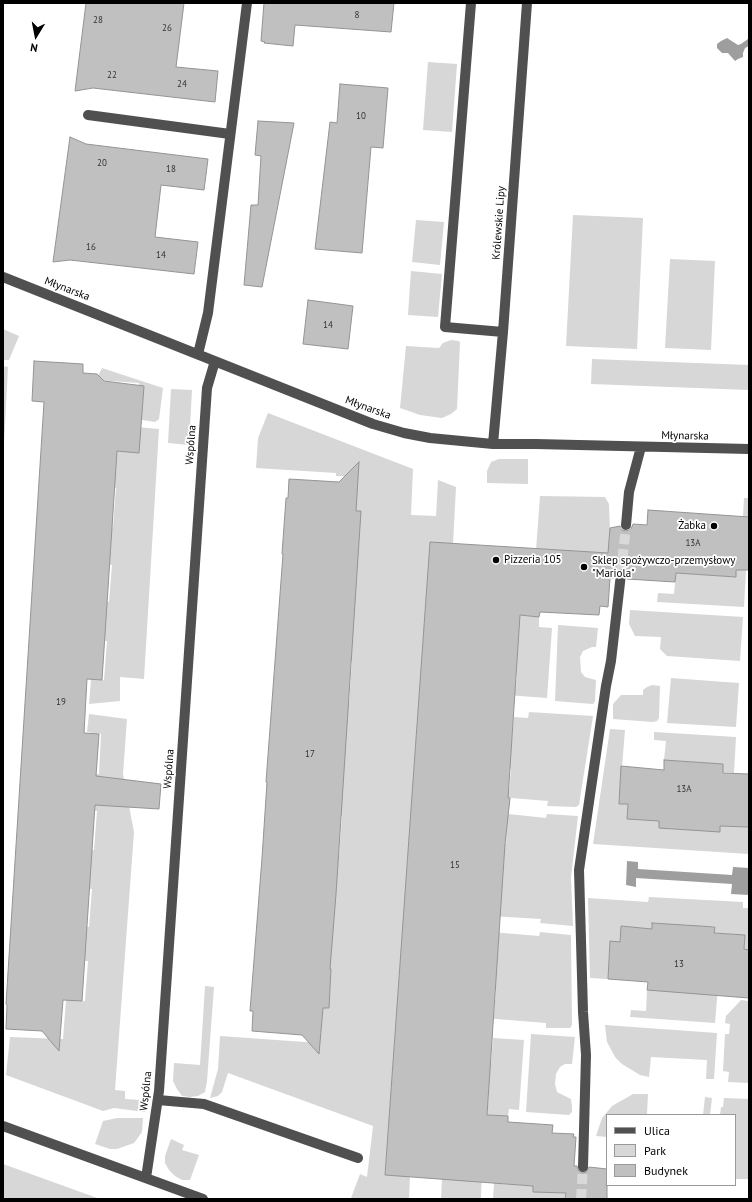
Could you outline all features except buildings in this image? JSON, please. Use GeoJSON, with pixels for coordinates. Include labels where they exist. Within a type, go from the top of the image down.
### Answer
{"type":"FeatureCollection","features":[{"type":"Feature","properties":{"kind":"street"},"geometry":{"type":"LineString","coordinates":[[198,354],[208,313],[247,3]]}},
{"type":"Feature","properties":{"kind":"street"},"geometry":{"type":"LineString","coordinates":[[471,3],[445,327],[503,332]]}},
{"type":"Feature","properties":{"kind":"street","name":"Królewskie Lipy"},"geometry":{"type":"LineString","coordinates":[[493,444],[503,332],[527,3]]}},
{"type":"Feature","properties":{"kind":"street"},"geometry":{"type":"LineString","coordinates":[[88,115],[230,134]]}},
{"type":"Feature","properties":{"kind":"street","name":"Młynarska"},"geometry":{"type":"LineString","coordinates":[[3,277],[373,424],[430,438],[493,444],[749,449]]}},
{"type":"Feature","properties":{"kind":"street","name":"Wspólna"},"geometry":{"type":"LineString","coordinates":[[146,1178],[158,1100],[207,388],[215,361]]}},
{"type":"Feature","properties":{"kind":"street"},"geometry":{"type":"LineString","coordinates":[[626,525],[629,492],[640,447]]}},
{"type":"Feature","properties":{"kind":"street"},"geometry":{"type":"LineString","coordinates":[[583,1167],[586,1055],[583,1012],[579,870],[611,661],[621,574]]}},
{"type":"Feature","properties":{"kind":"street"},"geometry":{"type":"LineString","coordinates":[[158,1100],[204,1104],[358,1158]]}},
{"type":"Feature","properties":{"kind":"street"},"geometry":{"type":"LineString","coordinates":[[3,1126],[203,1199]]}},
{"type":"Feature","properties":{"kind":"green space"},"geometry":{"type":"Polygon","coordinates":[[[428,62],[457,64],[452,132],[423,130],[428,62]]]}},
{"type":"Feature","properties":{"kind":"green space"},"geometry":{"type":"Polygon","coordinates":[[[573,215],[643,218],[637,349],[566,346],[573,215]]]}},
{"type":"Feature","properties":{"kind":"green space"},"geometry":{"type":"Polygon","coordinates":[[[416,220],[444,222],[440,265],[412,262],[416,220]]]}},
{"type":"Feature","properties":{"kind":"green space"},"geometry":{"type":"Polygon","coordinates":[[[670,259],[715,261],[711,350],[665,348],[670,259]]]}},
{"type":"Feature","properties":{"kind":"green space"},"geometry":{"type":"Polygon","coordinates":[[[411,271],[442,274],[438,317],[408,315],[411,271]]]}},
{"type":"Feature","properties":{"kind":"green space"},"geometry":{"type":"Polygon","coordinates":[[[3,329],[19,336],[9,360],[3,360],[3,329]]]}},
{"type":"Feature","properties":{"kind":"green space"},"geometry":{"type":"Polygon","coordinates":[[[451,340],[459,341],[460,343],[457,409],[451,414],[442,418],[420,415],[400,408],[406,346],[439,348],[443,343],[451,340]]]}},
{"type":"Feature","properties":{"kind":"green space"},"geometry":{"type":"Polygon","coordinates":[[[592,359],[749,365],[749,390],[591,384],[592,359]]]}},
{"type":"Feature","properties":{"kind":"green space"},"geometry":{"type":"Polygon","coordinates":[[[3,366],[8,367],[3,463],[3,366]]]}},
{"type":"Feature","properties":{"kind":"green space"},"geometry":{"type":"Polygon","coordinates":[[[102,368],[163,388],[159,419],[155,422],[136,419],[139,383],[96,380],[102,368]]]}},
{"type":"Feature","properties":{"kind":"green space"},"geometry":{"type":"Polygon","coordinates":[[[171,389],[192,390],[189,445],[168,443],[171,389]]]}},
{"type":"Feature","properties":{"kind":"green space"},"geometry":{"type":"Polygon","coordinates":[[[268,413],[413,469],[411,515],[436,516],[438,480],[456,487],[453,544],[430,543],[385,1175],[410,1176],[409,1199],[351,1198],[360,1174],[367,1177],[373,1126],[228,1073],[222,1092],[218,1096],[210,1098],[218,1069],[220,1036],[319,1043],[323,1008],[329,1008],[331,971],[326,971],[334,856],[339,856],[342,816],[336,815],[342,703],[349,703],[352,661],[346,661],[356,477],[336,476],[336,473],[256,468],[258,438],[268,413]]]}},
{"type":"Feature","properties":{"kind":"green space"},"geometry":{"type":"Polygon","coordinates":[[[136,427],[159,429],[144,679],[120,677],[120,701],[89,704],[91,680],[104,680],[107,641],[94,640],[97,601],[109,602],[112,565],[99,563],[102,526],[113,527],[116,488],[104,487],[107,450],[136,427]]]}},
{"type":"Feature","properties":{"kind":"green space"},"geometry":{"type":"Polygon","coordinates":[[[499,459],[528,459],[528,484],[487,483],[487,471],[491,462],[499,459]]]}},
{"type":"Feature","properties":{"kind":"green space"},"geometry":{"type":"Polygon","coordinates":[[[540,496],[605,497],[609,504],[610,531],[608,553],[543,549],[535,564],[540,496]]]}},
{"type":"Feature","properties":{"kind":"green space"},"geometry":{"type":"Polygon","coordinates":[[[744,498],[749,498],[749,517],[743,517],[744,498]]]}},
{"type":"Feature","properties":{"kind":"green space"},"geometry":{"type":"Polygon","coordinates":[[[736,569],[746,570],[744,607],[657,602],[658,593],[674,594],[676,573],[736,577],[736,569]]]}},
{"type":"Feature","properties":{"kind":"green space"},"geometry":{"type":"Polygon","coordinates":[[[630,610],[743,617],[740,661],[667,656],[660,649],[661,637],[635,636],[629,624],[630,610]]]}},
{"type":"Feature","properties":{"kind":"green space"},"geometry":{"type":"Polygon","coordinates":[[[520,615],[539,617],[539,627],[552,628],[547,698],[506,695],[506,688],[516,689],[517,665],[511,664],[520,615]]]}},
{"type":"Feature","properties":{"kind":"green space"},"geometry":{"type":"Polygon","coordinates":[[[558,625],[598,628],[596,647],[583,651],[580,657],[581,672],[585,677],[596,680],[595,701],[593,704],[555,701],[558,625]]]}},
{"type":"Feature","properties":{"kind":"green space"},"geometry":{"type":"Polygon","coordinates":[[[671,678],[739,683],[736,727],[667,723],[671,678]]]}},
{"type":"Feature","properties":{"kind":"green space"},"geometry":{"type":"Polygon","coordinates":[[[652,685],[660,686],[659,718],[657,721],[613,719],[613,704],[621,695],[643,695],[643,690],[652,685]]]}},
{"type":"Feature","properties":{"kind":"green space"},"geometry":{"type":"Polygon","coordinates":[[[529,712],[593,716],[579,805],[576,807],[547,806],[548,801],[499,797],[500,792],[509,792],[511,769],[505,768],[512,740],[514,717],[528,718],[529,712]]]}},
{"type":"Feature","properties":{"kind":"green space"},"geometry":{"type":"Polygon","coordinates":[[[89,714],[127,719],[123,774],[134,832],[115,1090],[125,1091],[125,1099],[141,1100],[146,1108],[145,1112],[114,1108],[103,1111],[6,1075],[10,1037],[63,1039],[66,1000],[85,1001],[88,961],[72,960],[75,926],[89,927],[92,889],[78,887],[81,850],[94,850],[97,811],[83,810],[86,774],[99,774],[101,734],[87,732],[89,714]]]}},
{"type":"Feature","properties":{"kind":"green space"},"geometry":{"type":"Polygon","coordinates":[[[610,729],[625,730],[619,804],[628,804],[627,819],[659,821],[659,828],[720,831],[720,826],[749,827],[749,854],[593,844],[610,729]]]}},
{"type":"Feature","properties":{"kind":"green space"},"geometry":{"type":"Polygon","coordinates":[[[654,732],[736,737],[734,773],[723,772],[723,764],[664,760],[666,741],[654,740],[654,732]]]}},
{"type":"Feature","properties":{"kind":"green space"},"geometry":{"type":"Polygon","coordinates":[[[499,813],[546,818],[547,814],[578,816],[571,877],[573,926],[540,923],[541,919],[491,916],[503,874],[504,857],[500,843],[506,844],[507,820],[499,813]]]}},
{"type":"Feature","properties":{"kind":"green space"},"geometry":{"type":"Polygon","coordinates":[[[649,897],[743,902],[743,908],[749,908],[749,950],[744,949],[745,935],[714,933],[715,926],[697,926],[697,932],[668,930],[668,924],[652,923],[652,929],[621,926],[620,942],[610,941],[608,979],[590,978],[588,898],[648,902],[649,897]]]}},
{"type":"Feature","properties":{"kind":"green space"},"geometry":{"type":"Polygon","coordinates":[[[491,932],[539,936],[540,932],[571,935],[572,1025],[570,1028],[546,1028],[546,1023],[484,1018],[485,1012],[494,1013],[496,990],[490,989],[497,962],[499,939],[491,932]]]}},
{"type":"Feature","properties":{"kind":"green space"},"geometry":{"type":"Polygon","coordinates":[[[205,986],[214,987],[205,1092],[198,1096],[182,1096],[173,1081],[174,1063],[200,1065],[205,986]]]}},
{"type":"Feature","properties":{"kind":"green space"},"geometry":{"type":"Polygon","coordinates":[[[718,986],[715,1023],[630,1017],[631,1010],[646,1011],[647,990],[718,986]]]}},
{"type":"Feature","properties":{"kind":"green space"},"geometry":{"type":"Polygon","coordinates":[[[741,1000],[749,1001],[749,1083],[728,1082],[729,1072],[723,1071],[725,1034],[729,1034],[730,1024],[725,1023],[726,1016],[741,1000]]]}},
{"type":"Feature","properties":{"kind":"green space"},"geometry":{"type":"Polygon","coordinates":[[[605,1025],[717,1033],[714,1079],[706,1079],[707,1060],[651,1057],[649,1077],[640,1075],[622,1064],[615,1057],[607,1042],[605,1025]]]}},
{"type":"Feature","properties":{"kind":"green space"},"geometry":{"type":"Polygon","coordinates":[[[531,1034],[575,1037],[572,1064],[565,1064],[560,1067],[556,1074],[555,1084],[557,1092],[571,1099],[572,1112],[569,1115],[526,1112],[531,1034]]]}},
{"type":"Feature","properties":{"kind":"green space"},"geometry":{"type":"Polygon","coordinates":[[[493,1038],[524,1040],[519,1110],[509,1109],[508,1116],[487,1115],[489,1093],[485,1064],[491,1064],[493,1038]]]}},
{"type":"Feature","properties":{"kind":"green space"},"geometry":{"type":"Polygon","coordinates":[[[633,1094],[648,1094],[647,1114],[606,1114],[606,1137],[596,1136],[602,1118],[612,1106],[633,1094]]]}},
{"type":"Feature","properties":{"kind":"green space"},"geometry":{"type":"Polygon","coordinates":[[[705,1097],[712,1098],[710,1114],[703,1114],[705,1097]]]}},
{"type":"Feature","properties":{"kind":"green space"},"geometry":{"type":"Polygon","coordinates":[[[724,1098],[749,1099],[748,1179],[736,1179],[736,1114],[720,1114],[721,1107],[723,1107],[724,1098]]]}},
{"type":"Feature","properties":{"kind":"green space"},"geometry":{"type":"Polygon","coordinates":[[[117,1118],[143,1118],[142,1132],[134,1143],[117,1149],[110,1149],[95,1144],[103,1121],[117,1118]]]}},
{"type":"Feature","properties":{"kind":"green space"},"geometry":{"type":"Polygon","coordinates":[[[171,1139],[184,1145],[182,1150],[199,1155],[190,1180],[182,1180],[175,1176],[165,1163],[165,1156],[171,1139]]]}},
{"type":"Feature","properties":{"kind":"green space"},"geometry":{"type":"Polygon","coordinates":[[[3,1164],[100,1199],[3,1199],[3,1164]]]}},
{"type":"Feature","properties":{"kind":"green space"},"geometry":{"type":"Polygon","coordinates":[[[482,1166],[481,1199],[441,1199],[442,1179],[482,1166]]]}},
{"type":"Feature","properties":{"kind":"green space"},"geometry":{"type":"Polygon","coordinates":[[[495,1167],[501,1184],[533,1186],[533,1192],[566,1187],[565,1199],[493,1199],[495,1167]]]}},
{"type":"Feature","properties":{"kind":"shaded area"},"geometry":{"type":"Polygon","coordinates":[[[748,30],[749,46],[745,48],[743,57],[735,61],[728,53],[722,53],[717,48],[717,44],[727,38],[738,45],[741,44],[748,39],[748,30]]]}},
{"type":"Feature","properties":{"kind":"shaded area"},"geometry":{"type":"Polygon","coordinates":[[[627,861],[638,862],[638,869],[732,875],[733,867],[749,868],[749,895],[731,894],[732,884],[636,878],[636,887],[626,885],[627,861]]]}},
{"type":"Feature","properties":{"kind":"tunnel"},"geometry":{"type":"LineString","coordinates":[[621,574],[626,525]]}},
{"type":"Feature","properties":{"kind":"tunnel"},"geometry":{"type":"LineString","coordinates":[[581,1199],[583,1167]]}},
{"type":"Feature","properties":{"kind":"place","name":"Żabka"},"geometry":{"type":"Point","coordinates":[714,526]}},
{"type":"Feature","properties":{"kind":"place","name":"Pizzeria 105"},"geometry":{"type":"Point","coordinates":[496,560]}},
{"type":"Feature","properties":{"kind":"place","name":"Sklep spożywczo-przemysłowy \"Mariola\""},"geometry":{"type":"Point","coordinates":[584,567]}}]}
